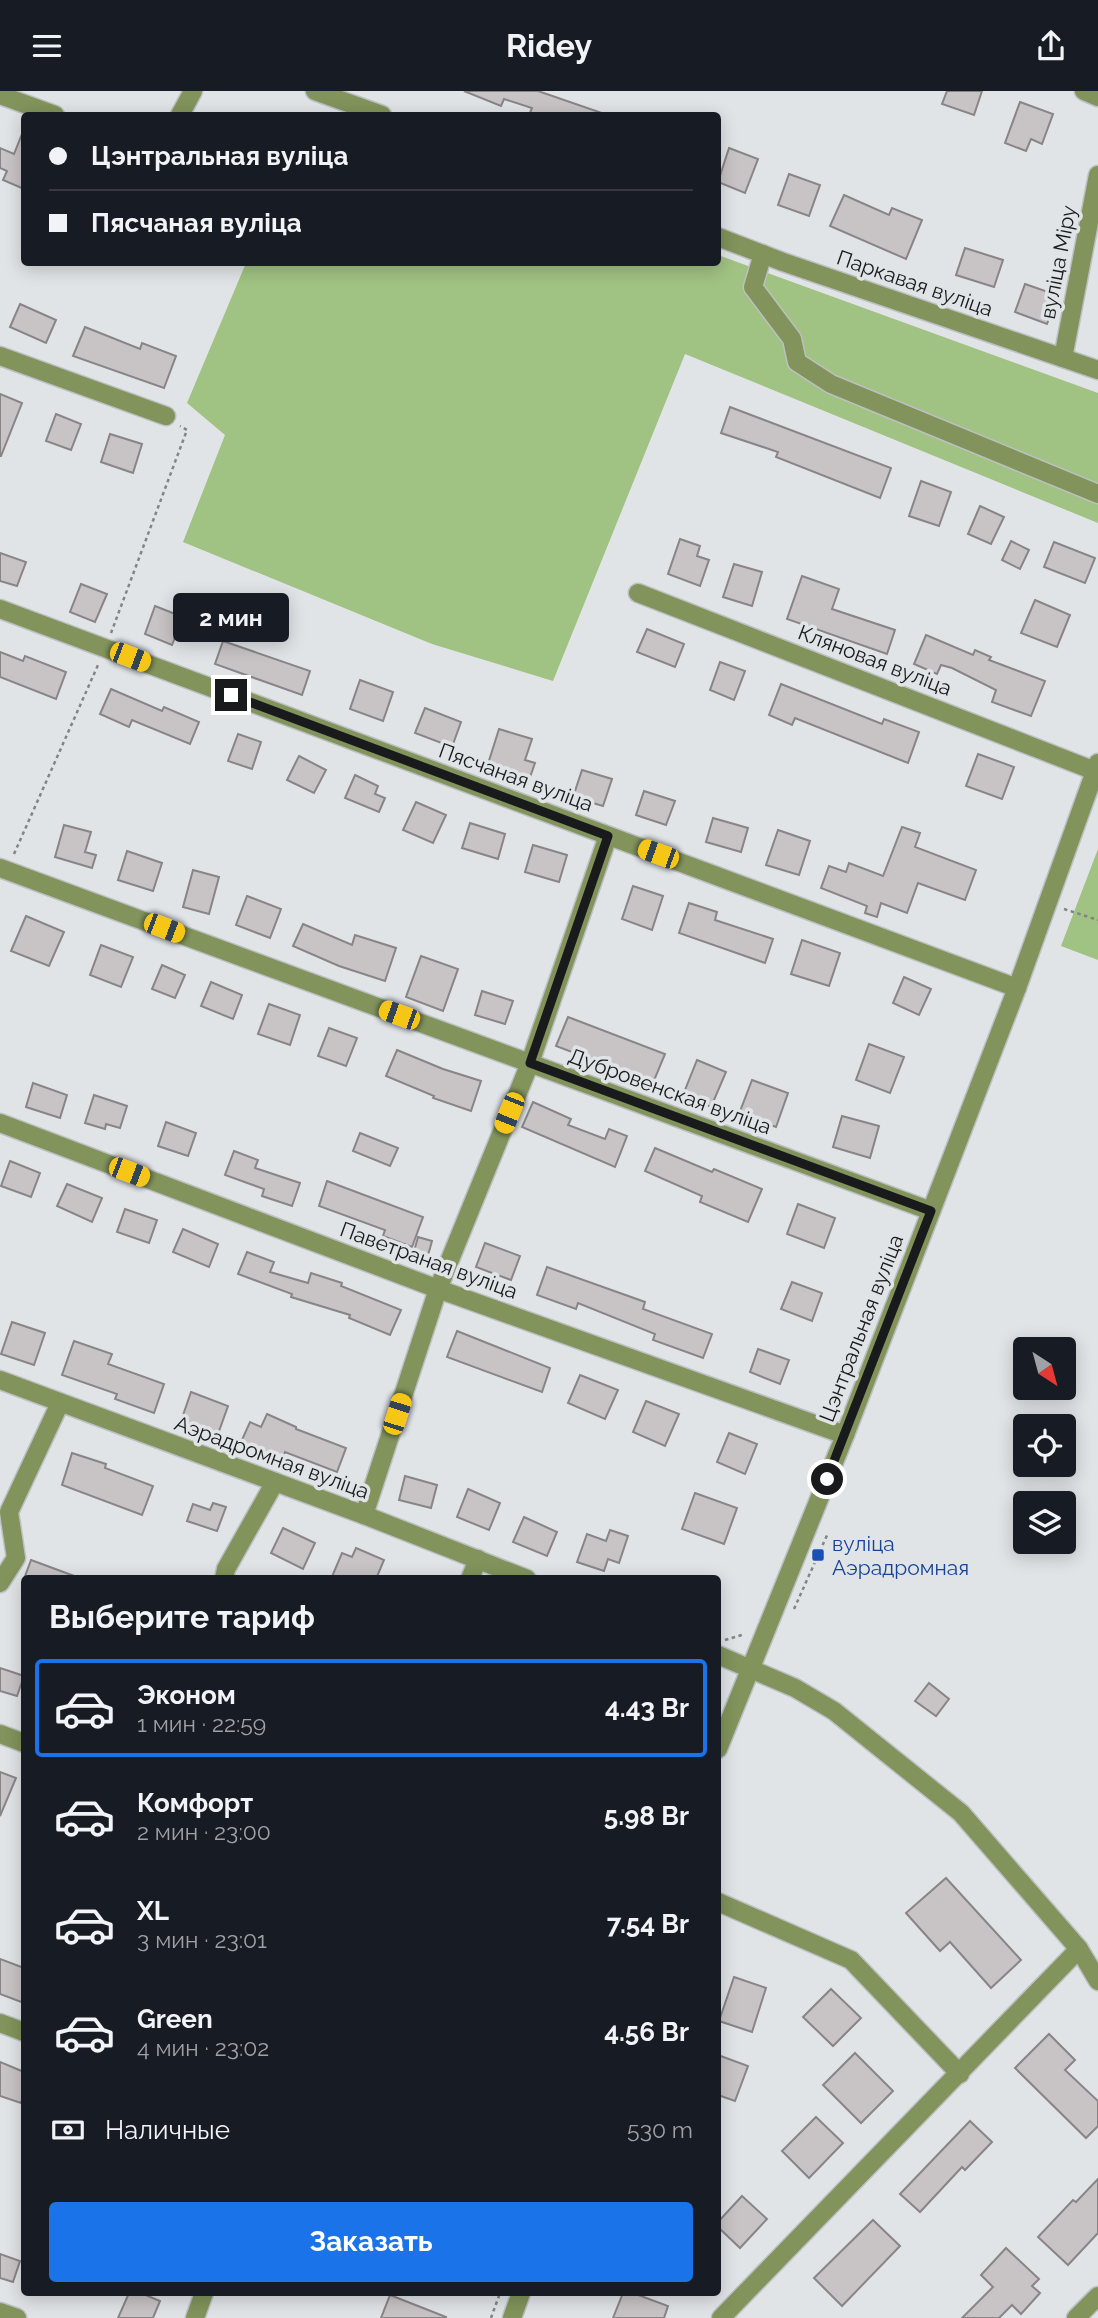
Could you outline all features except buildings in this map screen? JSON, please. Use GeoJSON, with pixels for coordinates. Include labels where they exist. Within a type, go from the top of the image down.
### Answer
{"type":"FeatureCollection","features":[{"type":"Feature","properties":{"kind":"street"},"geometry":{"type":"LineString","coordinates":[[182,112],[192,91]]}},
{"type":"Feature","properties":{"kind":"street"},"geometry":{"type":"LineString","coordinates":[[316,91],[374,112]]}},
{"type":"Feature","properties":{"kind":"street"},"geometry":{"type":"LineString","coordinates":[[1084,91],[1098,97]]}},
{"type":"Feature","properties":{"kind":"street"},"geometry":{"type":"LineString","coordinates":[[0,95],[47,112]]}},
{"type":"Feature","properties":{"kind":"street","name":"вуліца Міру"},"geometry":{"type":"LineString","coordinates":[[1063,358],[1098,175]]}},
{"type":"Feature","properties":{"kind":"street","name":"Паркавая вуліца"},"geometry":{"type":"LineString","coordinates":[[721,238],[1098,370]]}},
{"type":"Feature","properties":{"kind":"street"},"geometry":{"type":"LineString","coordinates":[[763,254],[753,287],[792,339],[797,362],[831,384],[1098,494]]}},
{"type":"Feature","properties":{"kind":"street"},"geometry":{"type":"LineString","coordinates":[[0,356],[166,416]]}},
{"type":"Feature","properties":{"kind":"street","name":"Кляновая вуліца"},"geometry":{"type":"LineString","coordinates":[[638,593],[1097,767]]}},
{"type":"Feature","properties":{"kind":"street","name":"Пясчаная вуліца"},"geometry":{"type":"LineString","coordinates":[[0,609],[1017,988]]}},
{"type":"Feature","properties":{"kind":"street","name":"Цэнтральная вуліца"},"geometry":{"type":"LineString","coordinates":[[721,1741],[845,1435],[1017,988],[1097,767]]}},
{"type":"Feature","properties":{"kind":"street"},"geometry":{"type":"LineString","coordinates":[[363,1515],[438,1289],[530,1063],[608,836]]}},
{"type":"Feature","properties":{"kind":"street"},"geometry":{"type":"LineString","coordinates":[[0,888],[3,869]]}},
{"type":"Feature","properties":{"kind":"street","name":"Дубровенская вуліца"},"geometry":{"type":"LineString","coordinates":[[3,869],[931,1211]]}},
{"type":"Feature","properties":{"kind":"street","name":"Паветраная вуліца"},"geometry":{"type":"LineString","coordinates":[[0,1123],[438,1289],[845,1435]]}},
{"type":"Feature","properties":{"kind":"street","name":"Аэрадромная вуліца"},"geometry":{"type":"LineString","coordinates":[[0,1380],[517,1575]]}},
{"type":"Feature","properties":{"kind":"street"},"geometry":{"type":"LineString","coordinates":[[0,1583],[16,1558],[9,1512],[60,1403]]}},
{"type":"Feature","properties":{"kind":"street"},"geometry":{"type":"LineString","coordinates":[[225,1575],[275,1482]]}},
{"type":"Feature","properties":{"kind":"street"},"geometry":{"type":"LineString","coordinates":[[472,1575],[478,1559]]}},
{"type":"Feature","properties":{"kind":"street"},"geometry":{"type":"LineString","coordinates":[[721,1656],[795,1688],[834,1711],[961,1813],[1079,1949],[1098,1981]]}},
{"type":"Feature","properties":{"kind":"street"},"geometry":{"type":"LineString","coordinates":[[0,1734],[21,1742]]}},
{"type":"Feature","properties":{"kind":"street"},"geometry":{"type":"LineString","coordinates":[[721,1903],[851,1960],[960,2074]]}},
{"type":"Feature","properties":{"kind":"street"},"geometry":{"type":"LineString","coordinates":[[721,2318],[1079,1949]]}},
{"type":"Feature","properties":{"kind":"street"},"geometry":{"type":"LineString","coordinates":[[0,2022],[21,2031]]}},
{"type":"Feature","properties":{"kind":"street"},"geometry":{"type":"LineString","coordinates":[[195,2318],[203,2296]]}},
{"type":"Feature","properties":{"kind":"street"},"geometry":{"type":"LineString","coordinates":[[512,2318],[520,2296]]}},
{"type":"Feature","properties":{"kind":"street"},"geometry":{"type":"LineString","coordinates":[[1076,2318],[1098,2296]]}},
{"type":"Feature","properties":{"kind":"street"},"geometry":{"type":"LineString","coordinates":[[0,2312],[17,2318]]}},
{"type":"Feature","properties":{"kind":"path"},"geometry":{"type":"LineString","coordinates":[[1047,903],[1098,921]]}},
{"type":"Feature","properties":{"kind":"path"},"geometry":{"type":"LineString","coordinates":[[491,2318],[499,2296]]}},
{"type":"Feature","properties":{"kind":"green space"},"geometry":{"type":"Polygon","coordinates":[[[721,256],[1098,393],[1098,523],[685,354],[553,681],[432,644],[183,542],[225,435],[187,403],[245,266],[721,266],[721,256]]]}},
{"type":"Feature","properties":{"kind":"green space"},"geometry":{"type":"Polygon","coordinates":[[[1098,849],[1098,960],[1061,946],[1098,849]]]}},
{"type":"Feature","properties":{"kind":"place","name":"вуліца Аэрадромная"},"geometry":{"type":"Point","coordinates":[818,1555]}},
{"type":"Feature","properties":{"kind":"route"},"geometry":{"type":"LineString","coordinates":[[231,695],[608,836],[530,1063],[931,1211],[827,1479]]}}]}
